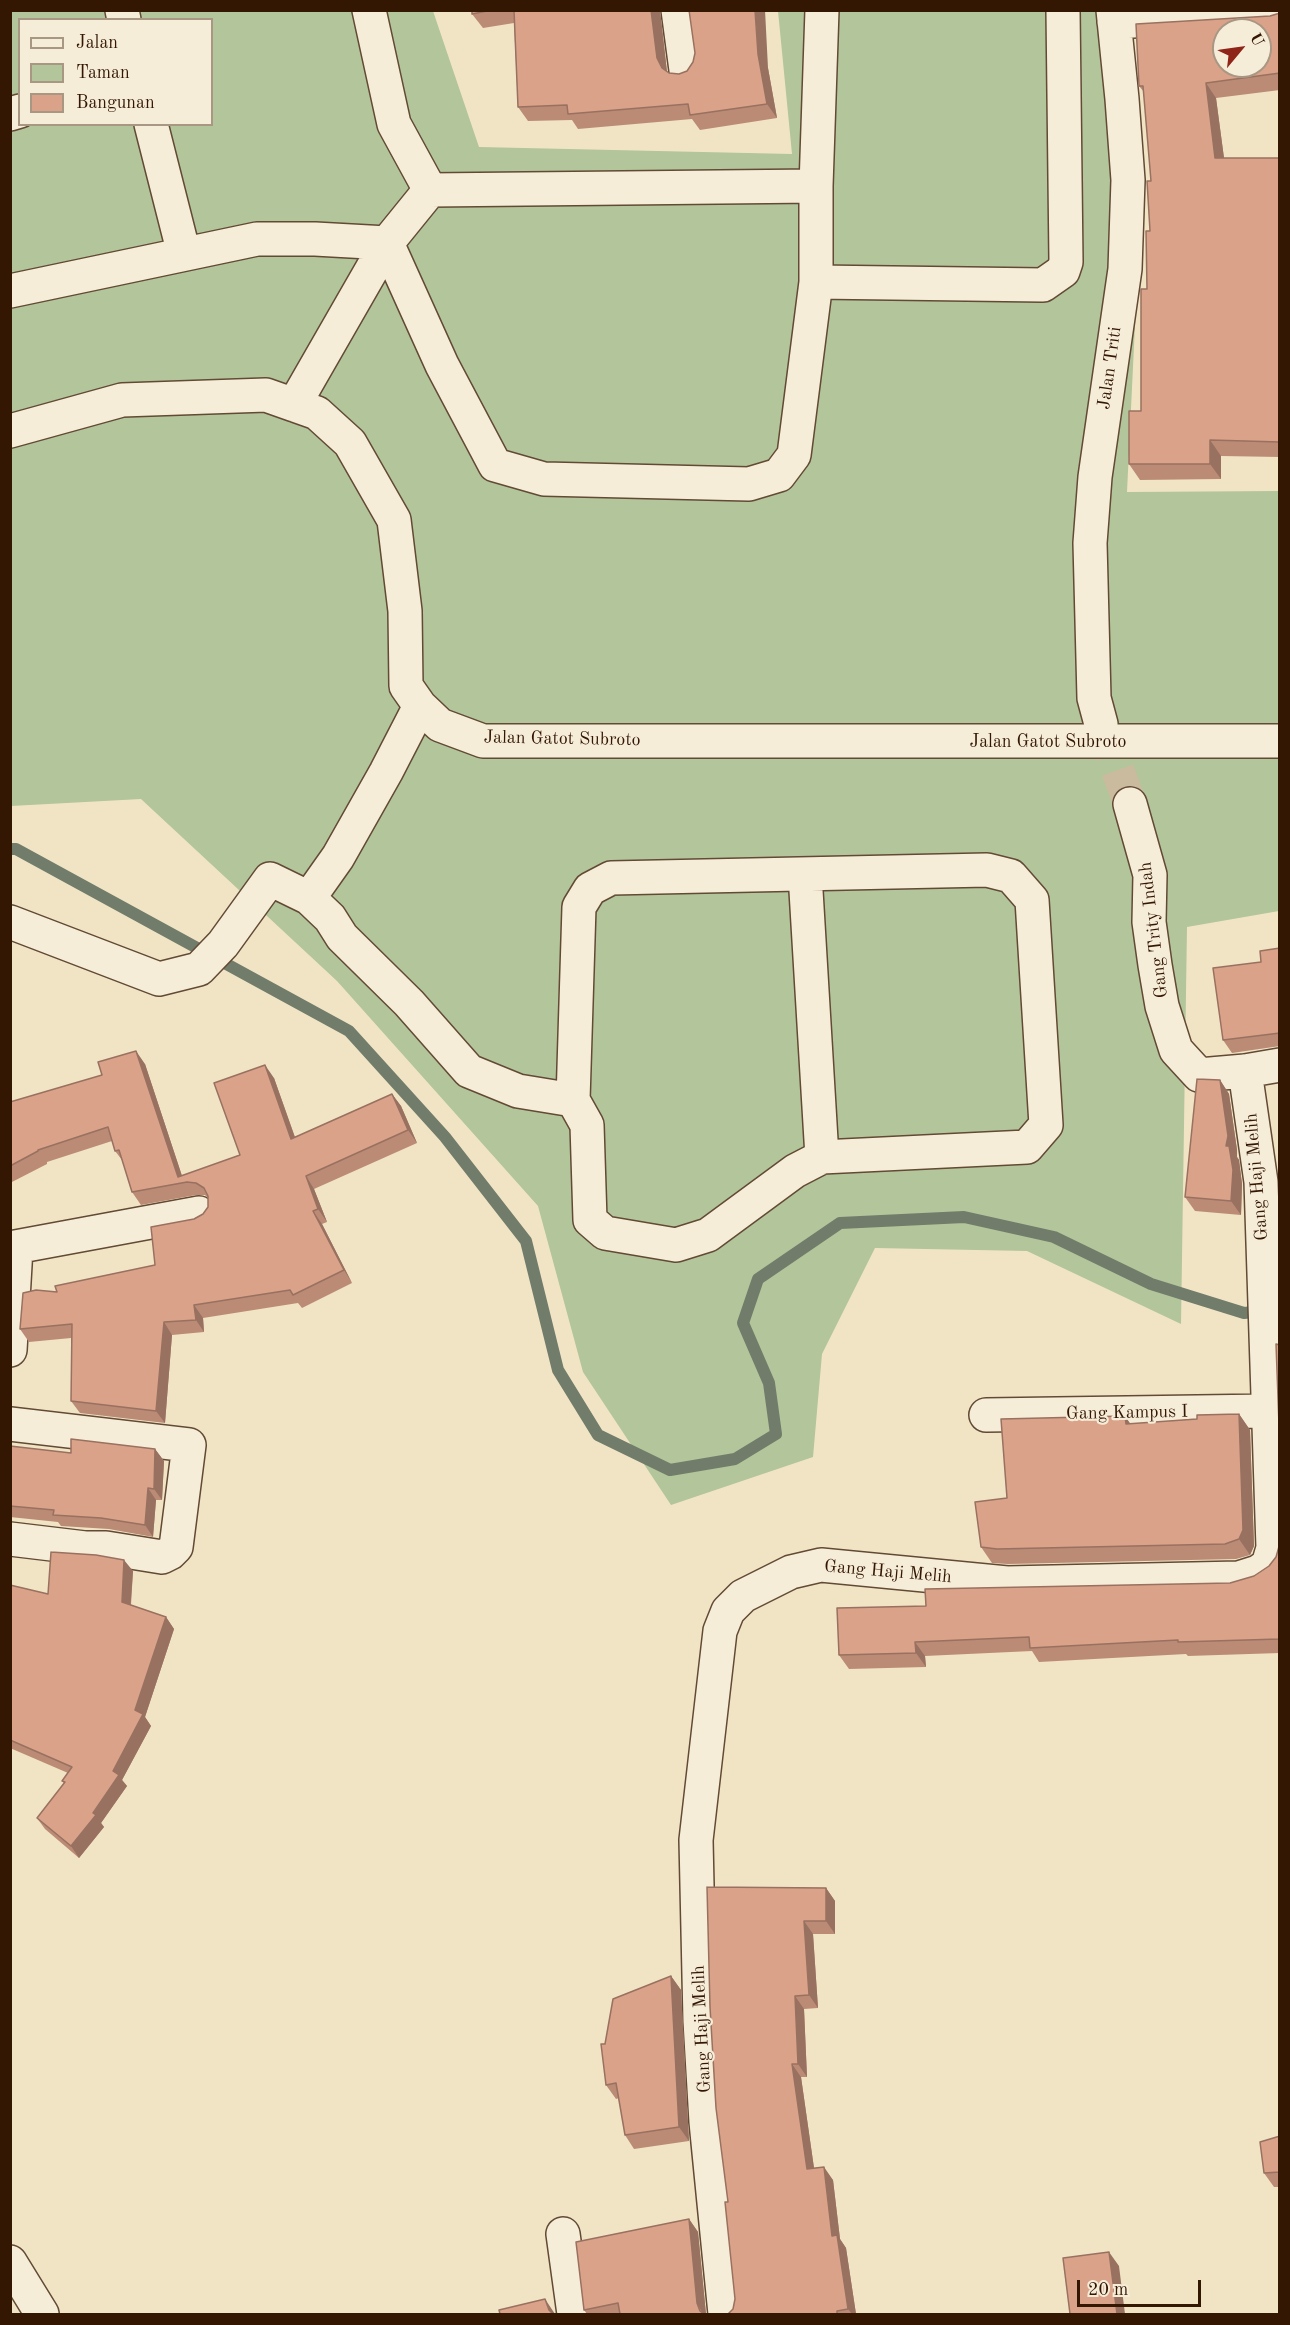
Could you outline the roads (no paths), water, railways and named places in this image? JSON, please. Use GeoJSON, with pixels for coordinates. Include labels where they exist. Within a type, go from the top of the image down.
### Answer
{"type":"FeatureCollection","features":[{"type":"Feature","properties":{"kind":"street"},"geometry":{"type":"LineString","coordinates":[[369,10],[394,124],[430,190]]}},
{"type":"Feature","properties":{"kind":"street"},"geometry":{"type":"LineString","coordinates":[[678,10],[686,70]]}},
{"type":"Feature","properties":{"kind":"street"},"geometry":{"type":"LineString","coordinates":[[387,243],[442,365],[495,465],[544,479],[749,484],[779,474],[794,455],[816,282],[816,186],[822,10]]}},
{"type":"Feature","properties":{"kind":"street"},"geometry":{"type":"LineString","coordinates":[[816,282],[1043,285],[1063,271],[1066,262],[1063,10]]}},
{"type":"Feature","properties":{"kind":"street"},"geometry":{"type":"LineString","coordinates":[[1113,16],[1280,13]]}},
{"type":"Feature","properties":{"kind":"street","name":"Jalan Triti"},"geometry":{"type":"LineString","coordinates":[[1101,724],[1094,698],[1091,654],[1090,543],[1095,477],[1125,269],[1128,180],[1113,16]]}},
{"type":"Feature","properties":{"kind":"street"},"geometry":{"type":"LineString","coordinates":[[152,126],[184,254]]}},
{"type":"Feature","properties":{"kind":"street"},"geometry":{"type":"LineString","coordinates":[[430,190],[816,186]]}},
{"type":"Feature","properties":{"kind":"street"},"geometry":{"type":"LineString","coordinates":[[294,405],[387,243],[430,190]]}},
{"type":"Feature","properties":{"kind":"street"},"geometry":{"type":"LineString","coordinates":[[10,291],[257,239],[387,243]]}},
{"type":"Feature","properties":{"kind":"street","name":"Jalan Gatot Subroto"},"geometry":{"type":"LineString","coordinates":[[10,431],[123,400],[266,395],[317,413],[350,443],[394,520],[405,611],[406,686],[420,706],[440,725],[483,741],[1280,741]]}},
{"type":"Feature","properties":{"kind":"street"},"geometry":{"type":"LineString","coordinates":[[309,898],[338,857],[420,706]]}},
{"type":"Feature","properties":{"kind":"street","name":"Gang Trity Indah"},"geometry":{"type":"LineString","coordinates":[[1130,804],[1150,875],[1149,922],[1155,965],[1162,1006],[1176,1050],[1199,1075],[1280,1065]]}},
{"type":"Feature","properties":{"kind":"street"},"geometry":{"type":"LineString","coordinates":[[987,870],[1011,876],[1032,900],[1046,1125],[1027,1147],[822,1157],[795,1172],[708,1235],[676,1245],[605,1233],[590,1220],[587,1125],[573,1100],[579,907],[590,889],[611,878],[987,870]]}},
{"type":"Feature","properties":{"kind":"street"},"geometry":{"type":"LineString","coordinates":[[805,874],[822,1157]]}},
{"type":"Feature","properties":{"kind":"street"},"geometry":{"type":"LineString","coordinates":[[10,922],[159,979],[199,969],[223,944],[270,879],[309,898],[330,918],[342,937],[409,1003],[469,1071],[518,1091],[573,1100]]}},
{"type":"Feature","properties":{"kind":"street","name":"Gang Haji Melih"},"geometry":{"type":"LineString","coordinates":[[725,2314],[706,2122],[700,2032],[696,1840],[720,1631],[728,1611],[743,1596],[791,1572],[821,1565],[1007,1583],[1239,1578],[1274,1564],[1274,1444],[1268,1412],[1261,1182],[1245,1071]]}},
{"type":"Feature","properties":{"kind":"street"},"geometry":{"type":"LineString","coordinates":[[10,1350],[13,1248],[199,1213]]}},
{"type":"Feature","properties":{"kind":"street","name":"Gang Kampus I"},"geometry":{"type":"LineString","coordinates":[[986,1415],[1268,1412]]}},
{"type":"Feature","properties":{"kind":"street"},"geometry":{"type":"LineString","coordinates":[[10,1424],[189,1445],[176,1547],[170,1553],[162,1557],[106,1548],[85,1548],[10,1539]]}},
{"type":"Feature","properties":{"kind":"street"},"geometry":{"type":"LineString","coordinates":[[563,2234],[574,2314]]}},
{"type":"Feature","properties":{"kind":"street"},"geometry":{"type":"LineString","coordinates":[[10,2262],[42,2314]]}},
{"type":"Feature","properties":{"kind":"waterway"},"geometry":{"type":"LineString","coordinates":[[10,849],[16,849],[349,1031],[445,1137],[526,1241],[558,1370],[598,1435],[670,1470],[735,1459],[776,1434],[769,1383],[743,1323],[758,1279],[840,1223],[964,1217],[1054,1237],[1151,1284],[1244,1313],[1263,1311]]}},
{"type":"Feature","properties":{"kind":"tunnel"},"geometry":{"type":"LineString","coordinates":[[1101,724],[1130,804]]}}]}
